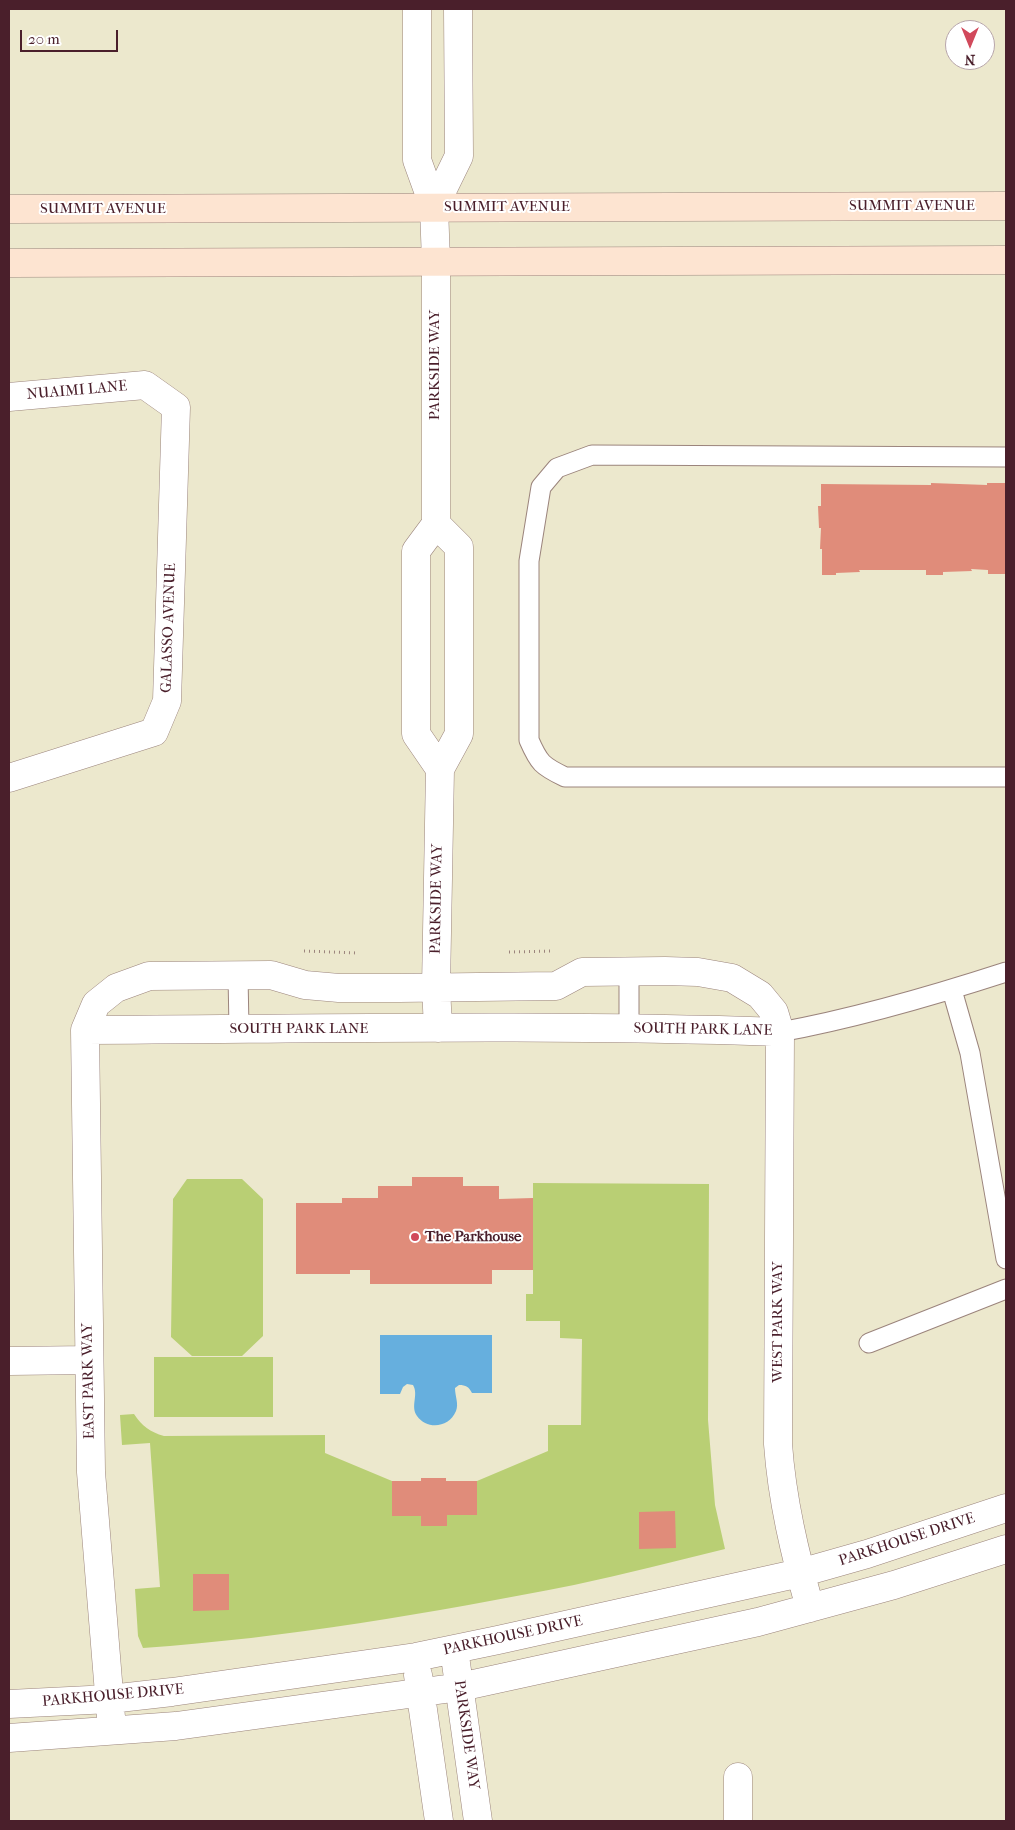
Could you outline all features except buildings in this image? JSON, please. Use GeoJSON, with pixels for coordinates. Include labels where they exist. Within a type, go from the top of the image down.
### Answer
{"type":"FeatureCollection","features":[{"type":"Feature","properties":{"kind":"main road","name":"SUMMIT AVENUE"},"geometry":{"type":"LineString","coordinates":[[9,208],[1006,206]]}},
{"type":"Feature","properties":{"kind":"main road"},"geometry":{"type":"LineString","coordinates":[[9,263],[1006,260]]}},
{"type":"Feature","properties":{"kind":"street","name":"PARKSIDE WAY"},"geometry":{"type":"LineString","coordinates":[[417,9],[417,160],[434,207],[436,262],[436,524],[459,547],[459,734],[440,769],[436,987],[438,1028]]}},
{"type":"Feature","properties":{"kind":"street","name":"PARKSIDE WAY"},"geometry":{"type":"LineString","coordinates":[[434,207],[459,156],[458,9]]}},
{"type":"Feature","properties":{"kind":"street","name":"NUAIMI LANE"},"geometry":{"type":"LineString","coordinates":[[9,397],[145,385]]}},
{"type":"Feature","properties":{"kind":"street","name":"GALASSO AVENUE"},"geometry":{"type":"LineString","coordinates":[[9,778],[154,732],[167,701],[176,407],[145,385]]}},
{"type":"Feature","properties":{"kind":"street"},"geometry":{"type":"LineString","coordinates":[[436,524],[416,552],[416,734],[440,769]]}},
{"type":"Feature","properties":{"kind":"street","name":"SOUTH PARK LANE"},"geometry":{"type":"LineString","coordinates":[[629,971],[698,972],[732,978],[760,996],[774,1012],[780,1032],[505,1027],[85,1030],[96,1004],[116,988],[149,976],[271,975],[305,985],[339,988],[556,986],[582,972],[629,971]]}},
{"type":"Feature","properties":{"kind":"street","name":"EAST PARK WAY"},"geometry":{"type":"LineString","coordinates":[[85,1030],[91,1472],[112,1730]]}},
{"type":"Feature","properties":{"kind":"street","name":"WEST PARK WAY"},"geometry":{"type":"LineString","coordinates":[[780,1032],[778,1444],[781,1482],[790,1529],[810,1608]]}},
{"type":"Feature","properties":{"kind":"street"},"geometry":{"type":"LineString","coordinates":[[9,1361],[89,1360]]}},
{"type":"Feature","properties":{"kind":"street","name":"PARKHOUSE DRIVE"},"geometry":{"type":"LineString","coordinates":[[9,1704],[172,1692],[416,1657],[800,1573],[867,1554],[1006,1508]]}},
{"type":"Feature","properties":{"kind":"street"},"geometry":{"type":"LineString","coordinates":[[9,1738],[176,1726],[460,1687],[758,1622],[894,1585],[1006,1548]]}},
{"type":"Feature","properties":{"kind":"street","name":"PARKSIDE WAY"},"geometry":{"type":"LineString","coordinates":[[454,1648],[478,1821]]}},
{"type":"Feature","properties":{"kind":"street"},"geometry":{"type":"LineString","coordinates":[[416,1657],[439,1821]]}},
{"type":"Feature","properties":{"kind":"street"},"geometry":{"type":"LineString","coordinates":[[738,1777],[738,1821]]}},
{"type":"Feature","properties":{"kind":"lane"},"geometry":{"type":"LineString","coordinates":[[1006,457],[592,455],[557,468],[541,488],[529,561],[529,740],[536,755],[546,768],[565,777],[1006,777]]}},
{"type":"Feature","properties":{"kind":"lane"},"geometry":{"type":"LineString","coordinates":[[629,971],[629,1028]]}},
{"type":"Feature","properties":{"kind":"lane"},"geometry":{"type":"LineString","coordinates":[[780,1032],[838,1021],[952,990],[1006,972]]}},
{"type":"Feature","properties":{"kind":"lane"},"geometry":{"type":"LineString","coordinates":[[238,975],[239,1029]]}},
{"type":"Feature","properties":{"kind":"lane"},"geometry":{"type":"LineString","coordinates":[[952,990],[970,1054],[1006,1259]]}},
{"type":"Feature","properties":{"kind":"lane"},"geometry":{"type":"LineString","coordinates":[[869,1343],[1006,1289]]}},
{"type":"Feature","properties":{"kind":"green space"},"geometry":{"type":"Polygon","coordinates":[[[187,1179],[242,1179],[263,1199],[263,1336],[242,1356],[192,1356],[171,1337],[173,1199],[187,1179]]]}},
{"type":"Feature","properties":{"kind":"green space"},"geometry":{"type":"Polygon","coordinates":[[[533,1183],[709,1184],[708,1420],[715,1505],[725,1549],[574,1585],[413,1615],[251,1638],[143,1648],[138,1636],[135,1589],[160,1587],[150,1443],[122,1445],[120,1415],[134,1414],[147,1428],[164,1436],[325,1435],[325,1453],[392,1481],[392,1516],[421,1516],[421,1526],[447,1526],[447,1515],[477,1515],[477,1481],[548,1451],[548,1425],[581,1425],[582,1339],[560,1338],[560,1321],[526,1321],[526,1294],[533,1294],[533,1183]]]}},
{"type":"Feature","properties":{"kind":"green space"},"geometry":{"type":"Polygon","coordinates":[[[154,1357],[273,1357],[273,1417],[154,1417],[154,1357]]]}},
{"type":"Feature","properties":{"kind":"water"},"geometry":{"type":"Polygon","coordinates":[[[380,1335],[492,1335],[492,1393],[472,1393],[464,1385],[459,1385],[455,1388],[457,1406],[453,1417],[443,1424],[426,1424],[421,1421],[415,1412],[415,1389],[413,1385],[407,1384],[403,1387],[400,1394],[380,1394],[380,1335]]]}},
{"type":"Feature","properties":{"kind":"place","name":"The Parkhouse"},"geometry":{"type":"Point","coordinates":[415,1237]}}]}
